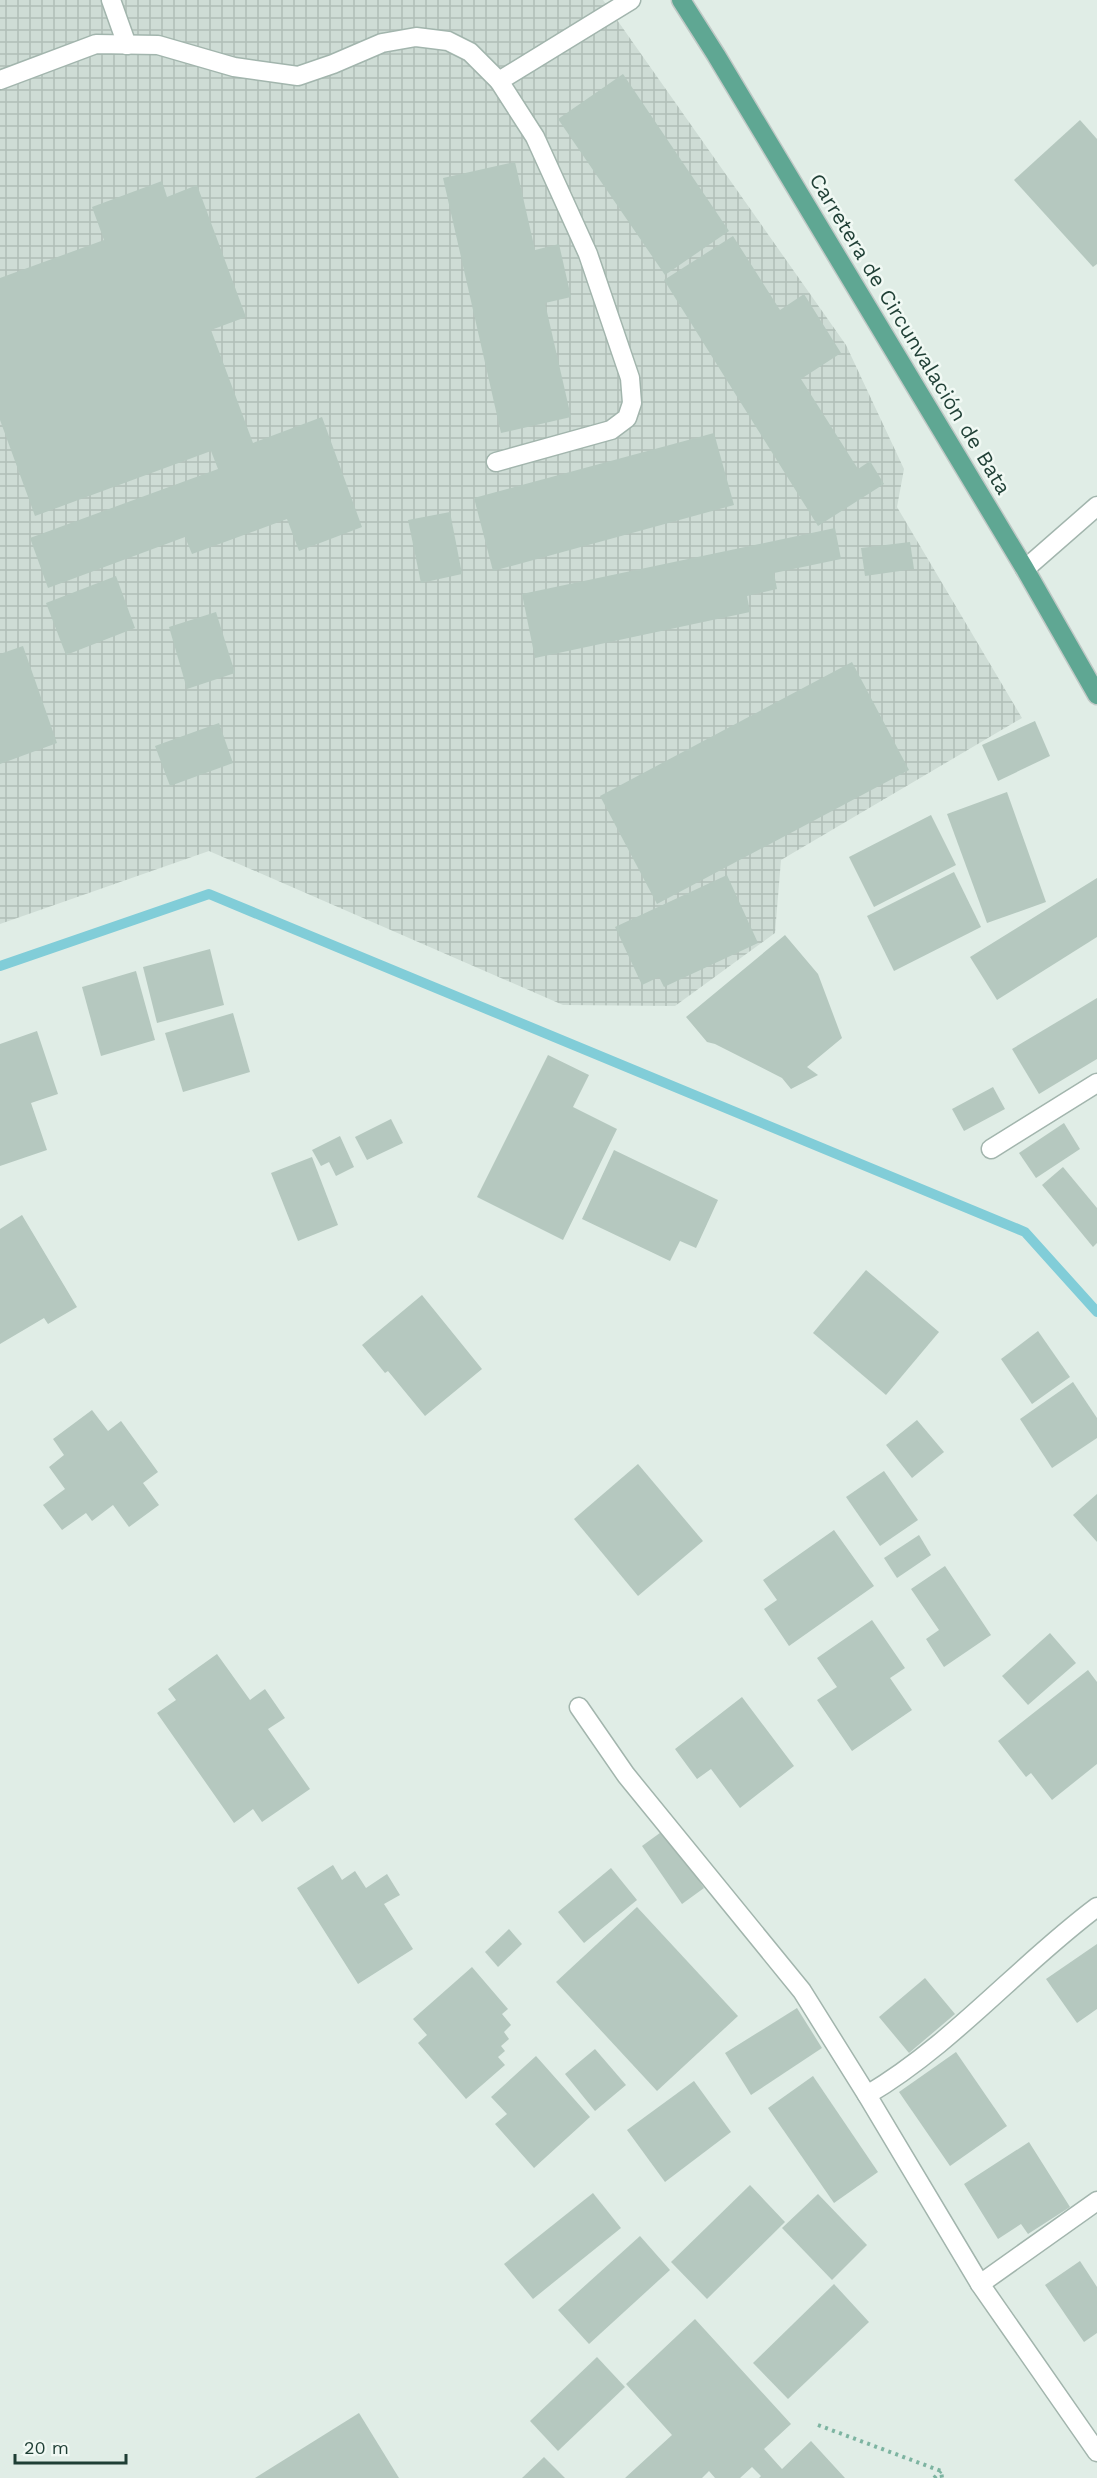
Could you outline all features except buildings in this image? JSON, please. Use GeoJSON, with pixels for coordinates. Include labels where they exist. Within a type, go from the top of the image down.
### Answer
{"type":"FeatureCollection","features":[{"type":"Feature","properties":{"kind":"main road","name":"Carretera de Circunvalación de Bata"},"geometry":{"type":"LineString","coordinates":[[681,0],[1095,686]]}},
{"type":"Feature","properties":{"kind":"street"},"geometry":{"type":"LineString","coordinates":[[111,0],[127,45]]}},
{"type":"Feature","properties":{"kind":"street"},"geometry":{"type":"LineString","coordinates":[[499,81],[631,0]]}},
{"type":"Feature","properties":{"kind":"street"},"geometry":{"type":"LineString","coordinates":[[0,80],[96,44],[158,45],[234,67],[298,76],[382,43],[416,37],[448,41],[470,52],[499,81],[535,137],[588,254],[630,378],[632,403],[627,418],[611,430],[496,462]]}},
{"type":"Feature","properties":{"kind":"street"},"geometry":{"type":"LineString","coordinates":[[1025,569],[1097,506]]}},
{"type":"Feature","properties":{"kind":"street"},"geometry":{"type":"LineString","coordinates":[[991,1149],[1097,1083]]}},
{"type":"Feature","properties":{"kind":"street"},"geometry":{"type":"LineString","coordinates":[[579,1707],[626,1775],[802,1991],[980,2284],[1097,2452]]}},
{"type":"Feature","properties":{"kind":"street"},"geometry":{"type":"LineString","coordinates":[[867,2095],[892,2080],[951,2033],[1069,1928],[1097,1907]]}},
{"type":"Feature","properties":{"kind":"street"},"geometry":{"type":"LineString","coordinates":[[980,2284],[1097,2201]]}},
{"type":"Feature","properties":{"kind":"path"},"geometry":{"type":"LineString","coordinates":[[818,2426],[941,2471]]}},
{"type":"Feature","properties":{"kind":"path"},"geometry":{"type":"LineString","coordinates":[[934,2478],[941,2471]]}},
{"type":"Feature","properties":{"kind":"path"},"geometry":{"type":"LineString","coordinates":[[941,2471],[942,2478]]}},
{"type":"Feature","properties":{"kind":"shaded area"},"geometry":{"type":"Polygon","coordinates":[[[0,0],[603,0],[846,345],[904,469],[897,507],[1022,718],[781,860],[775,933],[675,1006],[563,1005],[209,851],[0,924],[0,0]]]}},
{"type":"Feature","properties":{"kind":"waterway"},"geometry":{"type":"LineString","coordinates":[[0,966],[209,894],[1025,1232],[1097,1312]]}}]}
